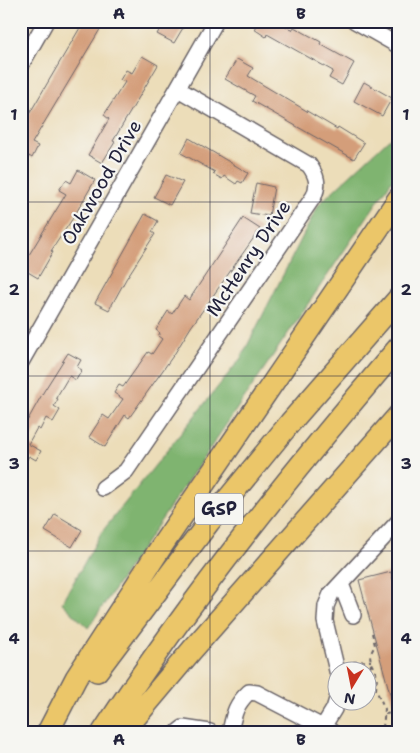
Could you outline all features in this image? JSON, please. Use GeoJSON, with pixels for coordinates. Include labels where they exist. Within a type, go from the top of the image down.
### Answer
{"type":"FeatureCollection","features":[{"type":"Feature","properties":{"kind":"highway"},"geometry":{"type":"LineString","coordinates":[[48,732],[76,678],[162,547],[399,198]]}},
{"type":"Feature","properties":{"kind":"highway","name":"GSP"},"geometry":{"type":"LineString","coordinates":[[55,732],[137,616],[209,522],[290,423],[399,298]]}},
{"type":"Feature","properties":{"kind":"highway","name":"GSP"},"geometry":{"type":"LineString","coordinates":[[103,732],[156,654],[270,501],[399,347]]}},
{"type":"Feature","properties":{"kind":"highway"},"geometry":{"type":"LineString","coordinates":[[123,732],[192,650],[399,415]]}},
{"type":"Feature","properties":{"kind":"street"},"geometry":{"type":"LineString","coordinates":[[21,65],[46,21]]}},
{"type":"Feature","properties":{"kind":"street","name":"Oakwood Drive"},"geometry":{"type":"LineString","coordinates":[[21,362],[216,21]]}},
{"type":"Feature","properties":{"kind":"street"},"geometry":{"type":"LineString","coordinates":[[355,21],[399,46]]}},
{"type":"Feature","properties":{"kind":"street","name":"McHenry Drive"},"geometry":{"type":"LineString","coordinates":[[103,488],[126,471],[314,196],[317,188],[317,180],[309,165],[178,89]]}},
{"type":"Feature","properties":{"kind":"street"},"geometry":{"type":"LineString","coordinates":[[334,660],[324,621],[326,606],[332,594],[399,521]]}},
{"type":"Feature","properties":{"kind":"street"},"geometry":{"type":"LineString","coordinates":[[341,584],[353,615]]}},
{"type":"Feature","properties":{"kind":"street"},"geometry":{"type":"LineString","coordinates":[[230,732],[234,711],[240,700],[248,692],[257,693],[328,729],[334,710]]}},
{"type":"Feature","properties":{"kind":"street"},"geometry":{"type":"LineString","coordinates":[[178,732],[183,728],[205,731]]}},
{"type":"Feature","properties":{"kind":"path"},"geometry":{"type":"LineString","coordinates":[[371,660],[370,655],[374,645],[372,633]]}},
{"type":"Feature","properties":{"kind":"path"},"geometry":{"type":"LineString","coordinates":[[378,694],[385,709],[383,727],[379,732]]}},
{"type":"Feature","properties":{"kind":"path"},"geometry":{"type":"LineString","coordinates":[[385,714],[395,713]]}},
{"type":"Feature","properties":{"kind":"path"},"geometry":{"type":"LineString","coordinates":[[383,727],[393,732]]}},
{"type":"Feature","properties":{"kind":"green space"},"geometry":{"type":"Polygon","coordinates":[[[399,126],[399,170],[88,628],[62,603],[101,533],[241,358],[319,204],[392,136],[399,126]]]}},
{"type":"Feature","properties":{"kind":"building"},"geometry":{"type":"Polygon","coordinates":[[[84,21],[94,21],[102,26],[32,143],[38,146],[32,158],[29,156],[21,170],[21,128],[84,21]]]}},
{"type":"Feature","properties":{"kind":"building"},"geometry":{"type":"Polygon","coordinates":[[[165,21],[187,21],[174,43],[157,34],[165,21]]]}},
{"type":"Feature","properties":{"kind":"building"},"geometry":{"type":"Polygon","coordinates":[[[259,21],[278,21],[292,30],[294,27],[354,63],[342,85],[329,78],[333,71],[267,34],[266,37],[254,29],[259,21]]]}},
{"type":"Feature","properties":{"kind":"building"},"geometry":{"type":"Polygon","coordinates":[[[142,56],[158,65],[102,163],[88,155],[109,119],[104,115],[125,82],[120,80],[126,70],[132,73],[142,56]]]}},
{"type":"Feature","properties":{"kind":"building"},"geometry":{"type":"Polygon","coordinates":[[[237,59],[253,68],[248,76],[364,143],[354,159],[252,101],[255,96],[225,79],[237,59]]]}},
{"type":"Feature","properties":{"kind":"building"},"geometry":{"type":"Polygon","coordinates":[[[364,82],[392,98],[382,116],[354,101],[364,82]]]}},
{"type":"Feature","properties":{"kind":"building"},"geometry":{"type":"Polygon","coordinates":[[[189,138],[248,173],[242,183],[238,181],[236,184],[224,176],[222,179],[213,174],[215,172],[181,153],[189,138]]]}},
{"type":"Feature","properties":{"kind":"building"},"geometry":{"type":"Polygon","coordinates":[[[78,170],[95,180],[51,251],[53,252],[38,278],[21,268],[66,194],[59,190],[66,180],[71,183],[78,170]]]}},
{"type":"Feature","properties":{"kind":"building"},"geometry":{"type":"Polygon","coordinates":[[[166,175],[183,182],[170,205],[154,197],[166,175]]]}},
{"type":"Feature","properties":{"kind":"building"},"geometry":{"type":"Polygon","coordinates":[[[256,183],[274,187],[269,216],[250,213],[256,183]]]}},
{"type":"Feature","properties":{"kind":"building"},"geometry":{"type":"Polygon","coordinates":[[[145,214],[158,221],[152,232],[155,234],[126,279],[109,310],[95,303],[145,214]]]}},
{"type":"Feature","properties":{"kind":"building"},"geometry":{"type":"Polygon","coordinates":[[[243,218],[260,229],[191,327],[175,353],[129,418],[125,415],[105,447],[89,437],[103,415],[109,419],[123,399],[114,393],[119,385],[123,387],[148,352],[152,354],[162,339],[158,336],[160,333],[156,330],[168,311],[172,314],[184,296],[189,300],[243,218]]]}},
{"type":"Feature","properties":{"kind":"building"},"geometry":{"type":"Polygon","coordinates":[[[68,353],[81,360],[77,367],[82,370],[76,380],[69,376],[56,398],[58,399],[54,406],[60,410],[53,422],[46,418],[40,430],[37,428],[28,444],[41,451],[36,460],[29,456],[21,469],[21,432],[68,353]]]}},
{"type":"Feature","properties":{"kind":"building"},"geometry":{"type":"Polygon","coordinates":[[[55,514],[82,530],[72,547],[45,531],[55,514]]]}},
{"type":"Feature","properties":{"kind":"building"},"geometry":{"type":"Polygon","coordinates":[[[391,572],[399,602],[399,716],[396,716],[359,580],[391,572]]]}}]}
